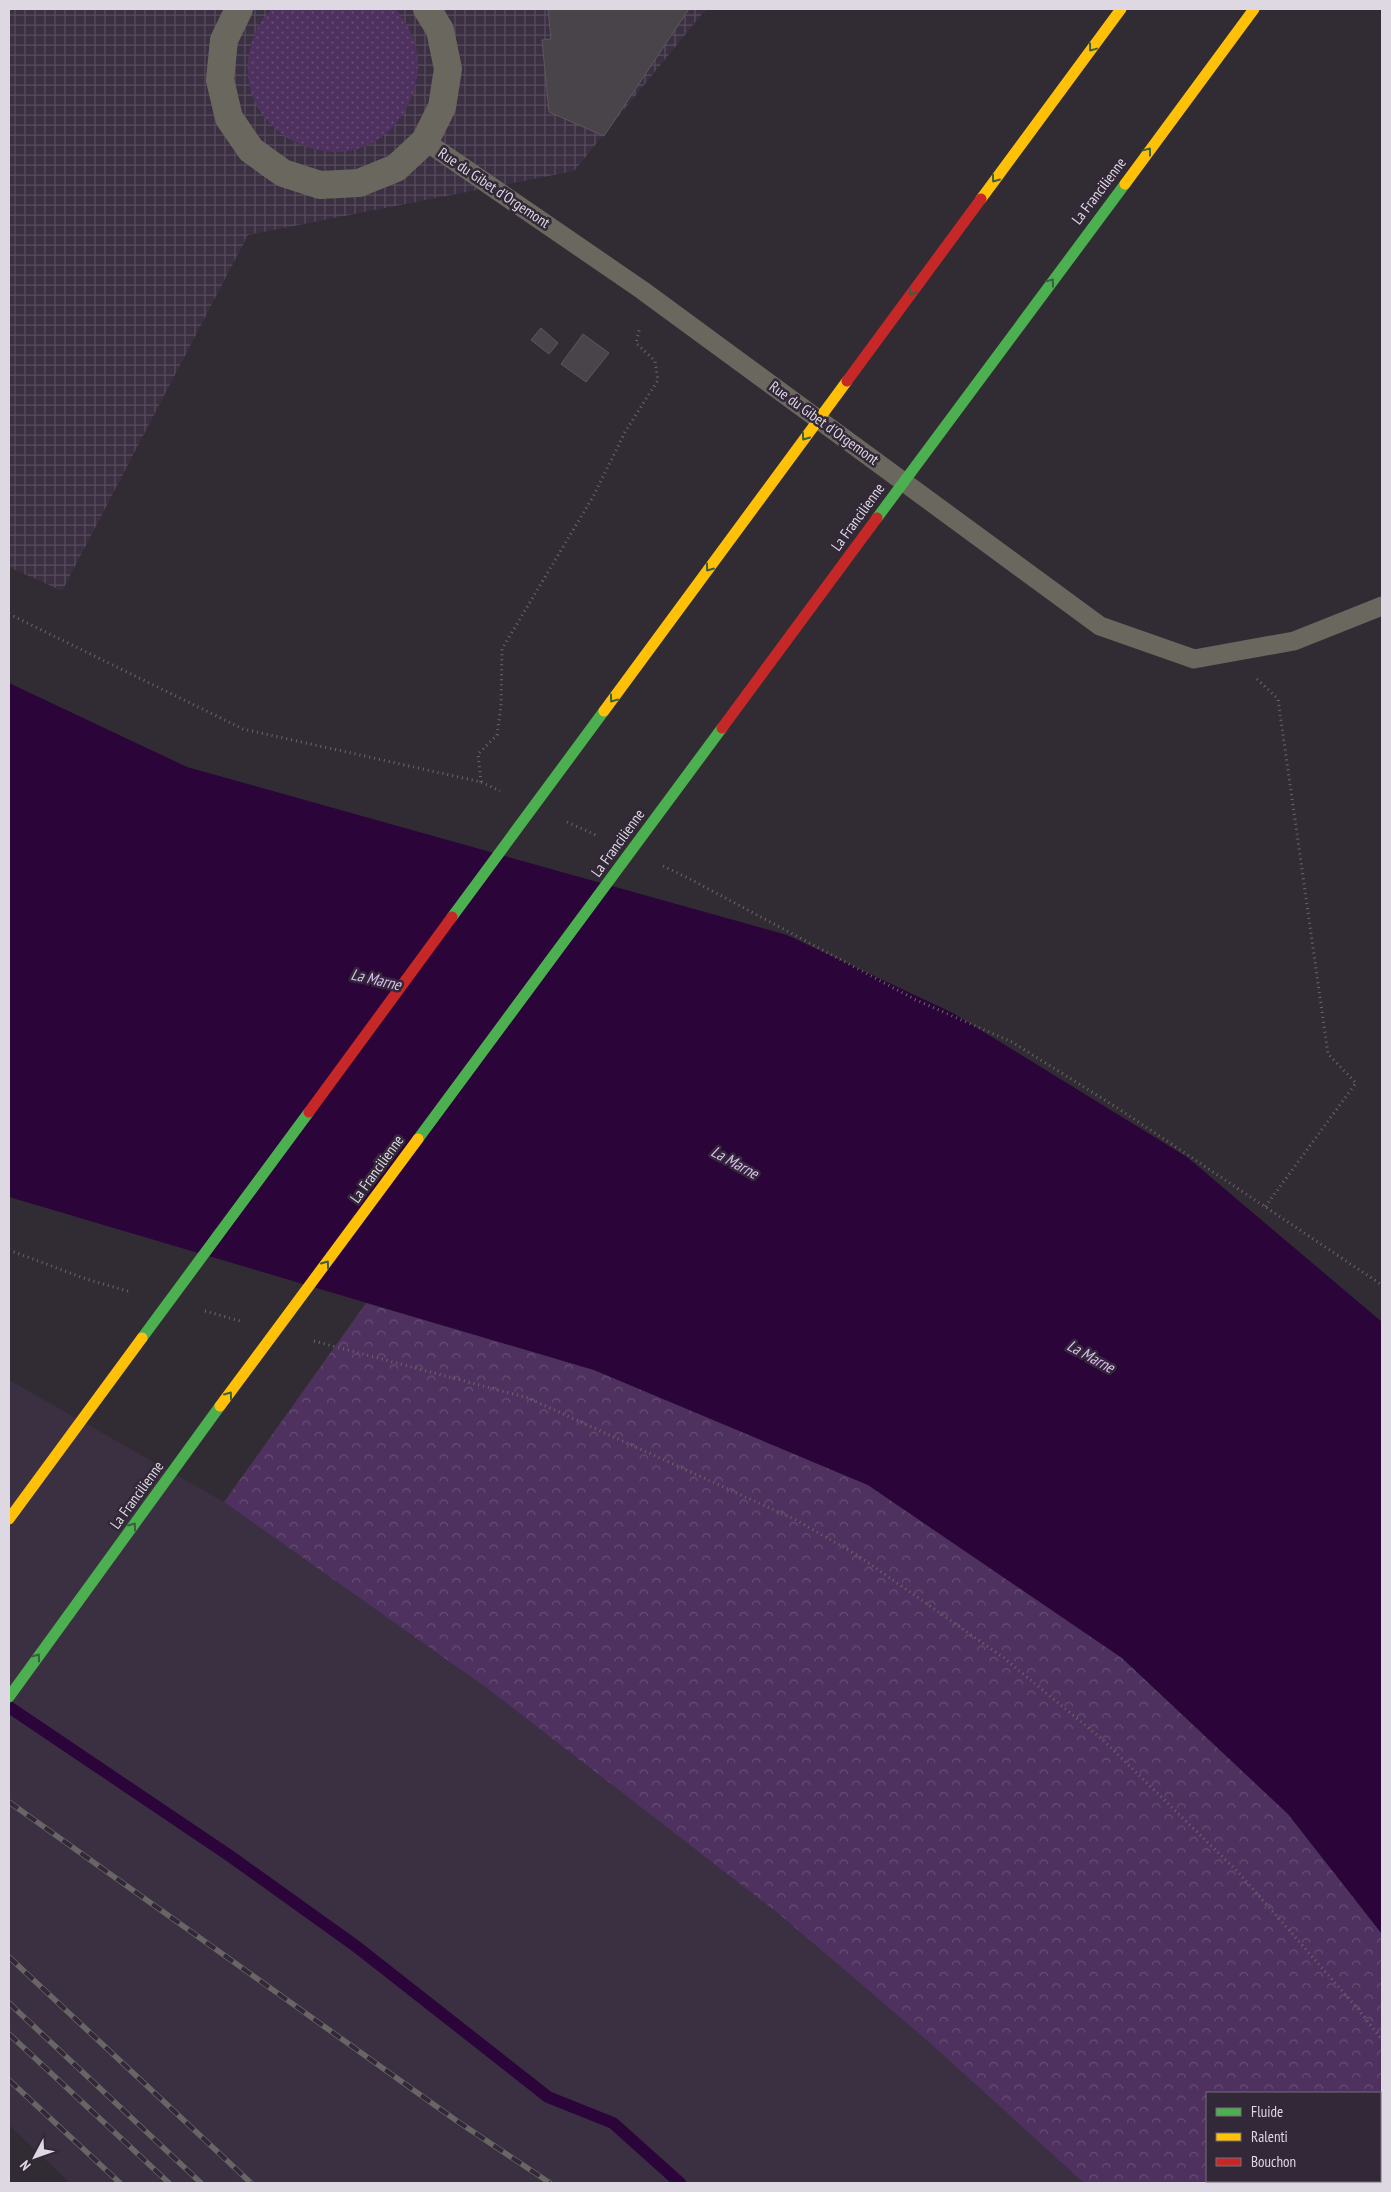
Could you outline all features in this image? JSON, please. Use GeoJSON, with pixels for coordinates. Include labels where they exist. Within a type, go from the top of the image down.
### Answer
{"type":"FeatureCollection","features":[{"type":"Feature","properties":{"kind":"highway"},"geometry":{"type":"LineString","coordinates":[[9,1519],[1121,9]]}},
{"type":"Feature","properties":{"kind":"highway","name":"La Francilienne"},"geometry":{"type":"LineString","coordinates":[[9,1696],[204,1429],[1254,9]]}},
{"type":"Feature","properties":{"kind":"street"},"geometry":{"type":"LineString","coordinates":[[239,9],[224,40],[220,80],[229,118],[251,150],[283,173],[320,185],[359,183],[396,168],[425,141],[442,107],[448,69],[440,30],[427,9]]}},
{"type":"Feature","properties":{"kind":"lane","name":"Rue du Gibet d'Orgemont"},"geometry":{"type":"LineString","coordinates":[[425,141],[642,290],[1100,626],[1194,659],[1294,641],[1382,606]]}},
{"type":"Feature","properties":{"kind":"path"},"geometry":{"type":"LineString","coordinates":[[481,782],[478,754],[497,735],[502,649],[594,495],[625,432],[658,380],[655,361],[636,343],[640,325],[648,314],[642,290]]}},
{"type":"Feature","properties":{"kind":"path"},"geometry":{"type":"LineString","coordinates":[[9,614],[243,729],[481,782],[508,795]]}},
{"type":"Feature","properties":{"kind":"path"},"geometry":{"type":"LineString","coordinates":[[1230,653],[1278,699],[1328,1054],[1356,1083],[1265,1207]]}},
{"type":"Feature","properties":{"kind":"path"},"geometry":{"type":"LineString","coordinates":[[562,820],[598,836]]}},
{"type":"Feature","properties":{"kind":"path"},"geometry":{"type":"LineString","coordinates":[[661,865],[916,1000],[1012,1042],[1119,1109],[1382,1285]]}},
{"type":"Feature","properties":{"kind":"path"},"geometry":{"type":"LineString","coordinates":[[9,1250],[86,1279],[134,1292]]}},
{"type":"Feature","properties":{"kind":"path"},"geometry":{"type":"LineString","coordinates":[[201,1310],[249,1323]]}},
{"type":"Feature","properties":{"kind":"path"},"geometry":{"type":"LineString","coordinates":[[307,1339],[528,1398],[796,1520],[860,1557],[1004,1658],[1103,1740],[1238,1874],[1358,2009],[1382,2040]]}},
{"type":"Feature","properties":{"kind":"shaded area"},"geometry":{"type":"Polygon","coordinates":[[[9,9],[706,9],[574,171],[248,235],[62,591],[9,567],[9,9]]]}},
{"type":"Feature","properties":{"kind":"shaded area"},"geometry":{"type":"Polygon","coordinates":[[[9,1380],[224,1502],[488,1689],[779,1914],[931,2044],[1084,2183],[70,2183],[9,2125],[9,1380]]]}},
{"type":"Feature","properties":{"kind":"green space"},"geometry":{"type":"Polygon","coordinates":[[[271,9],[396,9],[414,39],[418,66],[416,84],[410,101],[388,132],[360,148],[329,152],[298,144],[273,126],[254,100],[248,68],[256,31],[271,9]]]}},
{"type":"Feature","properties":{"kind":"green space"},"geometry":{"type":"Polygon","coordinates":[[[366,1303],[594,1370],[868,1485],[1122,1658],[1288,1814],[1382,1934],[1382,2183],[1084,2183],[931,2044],[779,1914],[488,1689],[224,1502],[366,1303]]]}},
{"type":"Feature","properties":{"kind":"water","name":"La Marne"},"geometry":{"type":"Polygon","coordinates":[[[9,683],[187,767],[787,935],[953,1013],[1187,1157],[1382,1322],[1382,1934],[1288,1814],[1122,1658],[868,1485],[594,1370],[9,1197],[9,683]]]}},
{"type":"Feature","properties":{"kind":"building"},"geometry":{"type":"Polygon","coordinates":[[[548,9],[689,9],[604,136],[549,112],[542,40],[551,39],[548,9]]]}},
{"type":"Feature","properties":{"kind":"building"},"geometry":{"type":"Polygon","coordinates":[[[541,328],[558,343],[549,354],[531,340],[541,328]]]}},
{"type":"Feature","properties":{"kind":"building"},"geometry":{"type":"Polygon","coordinates":[[[583,334],[609,353],[586,382],[561,364],[583,334]]]}},
{"type":"Feature","properties":{"kind":"waterway"},"geometry":{"type":"LineString","coordinates":[[9,1707],[230,1856],[357,1947],[548,2097],[613,2123],[680,2183]]}},
{"type":"Feature","properties":{"kind":"railway"},"geometry":{"type":"LineString","coordinates":[[9,1802],[457,2121],[550,2183]]}},
{"type":"Feature","properties":{"kind":"railway"},"geometry":{"type":"LineString","coordinates":[[9,1957],[251,2183]]}},
{"type":"Feature","properties":{"kind":"railway"},"geometry":{"type":"LineString","coordinates":[[9,2003],[201,2183]]}},
{"type":"Feature","properties":{"kind":"railway"},"geometry":{"type":"LineString","coordinates":[[9,2034],[169,2183]]}},
{"type":"Feature","properties":{"kind":"railway"},"geometry":{"type":"LineString","coordinates":[[9,2080],[120,2183]]}},
{"type":"Feature","properties":{"kind":"traffic: fast"},"geometry":{"type":"LineString","coordinates":[[877,518],[1125,184]]}},
{"type":"Feature","properties":{"kind":"traffic: fast"},"geometry":{"type":"LineString","coordinates":[[452,917],[604,711]]}},
{"type":"Feature","properties":{"kind":"traffic: fast"},"geometry":{"type":"LineString","coordinates":[[418,1139],[722,728]]}},
{"type":"Feature","properties":{"kind":"traffic: fast"},"geometry":{"type":"LineString","coordinates":[[142,1338],[309,1112]]}},
{"type":"Feature","properties":{"kind":"traffic: fast"},"geometry":{"type":"LineString","coordinates":[[9,1697],[220,1406]]}},
{"type":"Feature","properties":{"kind":"traffic: slow"},"geometry":{"type":"LineString","coordinates":[[981,199],[1121,9]]}},
{"type":"Feature","properties":{"kind":"traffic: slow"},"geometry":{"type":"LineString","coordinates":[[1125,184],[1254,9]]}},
{"type":"Feature","properties":{"kind":"traffic: slow"},"geometry":{"type":"LineString","coordinates":[[604,711],[847,381]]}},
{"type":"Feature","properties":{"kind":"traffic: slow"},"geometry":{"type":"LineString","coordinates":[[220,1406],[418,1139]]}},
{"type":"Feature","properties":{"kind":"traffic: slow"},"geometry":{"type":"LineString","coordinates":[[9,1519],[142,1338]]}},
{"type":"Feature","properties":{"kind":"traffic: jam"},"geometry":{"type":"LineString","coordinates":[[847,381],[981,199]]}},
{"type":"Feature","properties":{"kind":"traffic: jam"},"geometry":{"type":"LineString","coordinates":[[722,728],[877,518]]}},
{"type":"Feature","properties":{"kind":"traffic: jam"},"geometry":{"type":"LineString","coordinates":[[309,1112],[452,917]]}}]}
